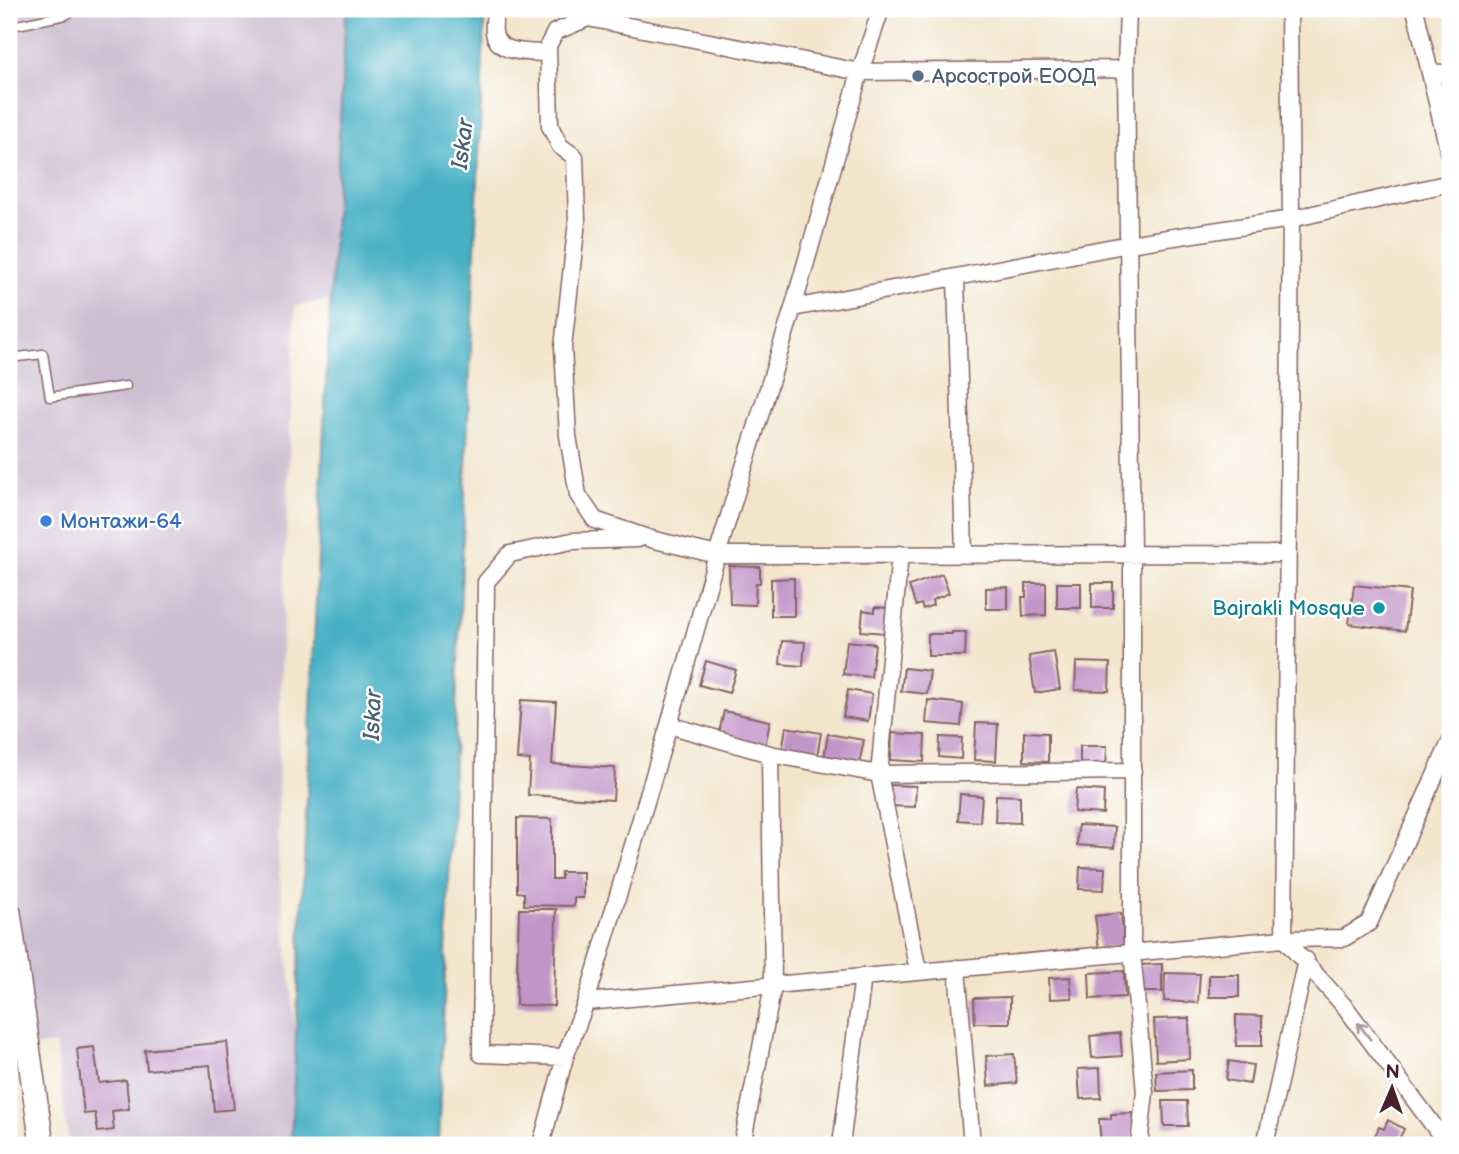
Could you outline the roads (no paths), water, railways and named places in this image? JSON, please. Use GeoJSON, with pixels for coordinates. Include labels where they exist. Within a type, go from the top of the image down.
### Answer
{"type":"FeatureCollection","features":[{"type":"Feature","properties":{"kind":"main road"},"geometry":{"type":"LineString","coordinates":[[9,913],[42,1145]]}},
{"type":"Feature","properties":{"kind":"street"},"geometry":{"type":"LineString","coordinates":[[495,9],[494,35],[502,46],[516,51],[548,53]]}},
{"type":"Feature","properties":{"kind":"street"},"geometry":{"type":"LineString","coordinates":[[541,1145],[565,1057],[586,1002],[717,555],[793,308],[860,72],[882,9]]}},
{"type":"Feature","properties":{"kind":"street"},"geometry":{"type":"LineString","coordinates":[[1128,9],[1126,69],[1132,555],[1132,952],[1146,1092],[1139,1145]]}},
{"type":"Feature","properties":{"kind":"street"},"geometry":{"type":"LineString","coordinates":[[1289,9],[1291,219],[1284,939],[1306,960],[1346,1008],[1448,1145]]}},
{"type":"Feature","properties":{"kind":"street"},"geometry":{"type":"LineString","coordinates":[[1415,9],[1450,158]]}},
{"type":"Feature","properties":{"kind":"street"},"geometry":{"type":"LineString","coordinates":[[1126,69],[860,72],[588,13],[555,32],[548,46],[550,127],[560,146],[575,157],[577,221],[564,346],[568,436],[578,495],[595,520],[651,539],[717,555],[1287,554]]}},
{"type":"Feature","properties":{"kind":"street"},"geometry":{"type":"LineString","coordinates":[[1431,72],[1450,74]]}},
{"type":"Feature","properties":{"kind":"street"},"geometry":{"type":"LineString","coordinates":[[793,308],[1129,244],[1291,219],[1450,183]]}},
{"type":"Feature","properties":{"kind":"street"},"geometry":{"type":"LineString","coordinates":[[956,278],[964,554]]}},
{"type":"Feature","properties":{"kind":"street"},"geometry":{"type":"LineString","coordinates":[[565,1057],[481,1054],[486,582],[510,554],[572,541],[651,539]]}},
{"type":"Feature","properties":{"kind":"street"},"geometry":{"type":"LineString","coordinates":[[900,554],[879,774],[918,971]]}},
{"type":"Feature","properties":{"kind":"street"},"geometry":{"type":"LineString","coordinates":[[669,725],[770,754],[879,774],[1133,771]]}},
{"type":"Feature","properties":{"kind":"street"},"geometry":{"type":"LineString","coordinates":[[586,1002],[1132,952],[1284,939],[1344,937],[1369,923],[1450,741]]}},
{"type":"Feature","properties":{"kind":"street"},"geometry":{"type":"LineString","coordinates":[[742,1145],[773,985],[770,754]]}},
{"type":"Feature","properties":{"kind":"street"},"geometry":{"type":"LineString","coordinates":[[1265,1145],[1306,960]]}},
{"type":"Feature","properties":{"kind":"street"},"geometry":{"type":"LineString","coordinates":[[957,968],[972,1145]]}},
{"type":"Feature","properties":{"kind":"street"},"geometry":{"type":"LineString","coordinates":[[841,1145],[863,976]]}},
{"type":"Feature","properties":{"kind":"lane"},"geometry":{"type":"LineString","coordinates":[[9,25],[66,15],[75,9]]}},
{"type":"Feature","properties":{"kind":"lane"},"geometry":{"type":"LineString","coordinates":[[9,358],[43,354],[50,397],[126,386]]}},
{"type":"Feature","properties":{"kind":"water","name":"Iskar"},"geometry":{"type":"Polygon","coordinates":[[[346,9],[485,9],[438,1145],[291,1145],[346,9]]]}},
{"type":"Feature","properties":{"kind":"place","name":"Арсострой ЕООД"},"geometry":{"type":"Point","coordinates":[918,76]}},
{"type":"Feature","properties":{"kind":"place","name":"Монтажи-64"},"geometry":{"type":"Point","coordinates":[46,521]}},
{"type":"Feature","properties":{"kind":"place","name":"Bajrakli Mosque"},"geometry":{"type":"Point","coordinates":[1379,608]}}]}
